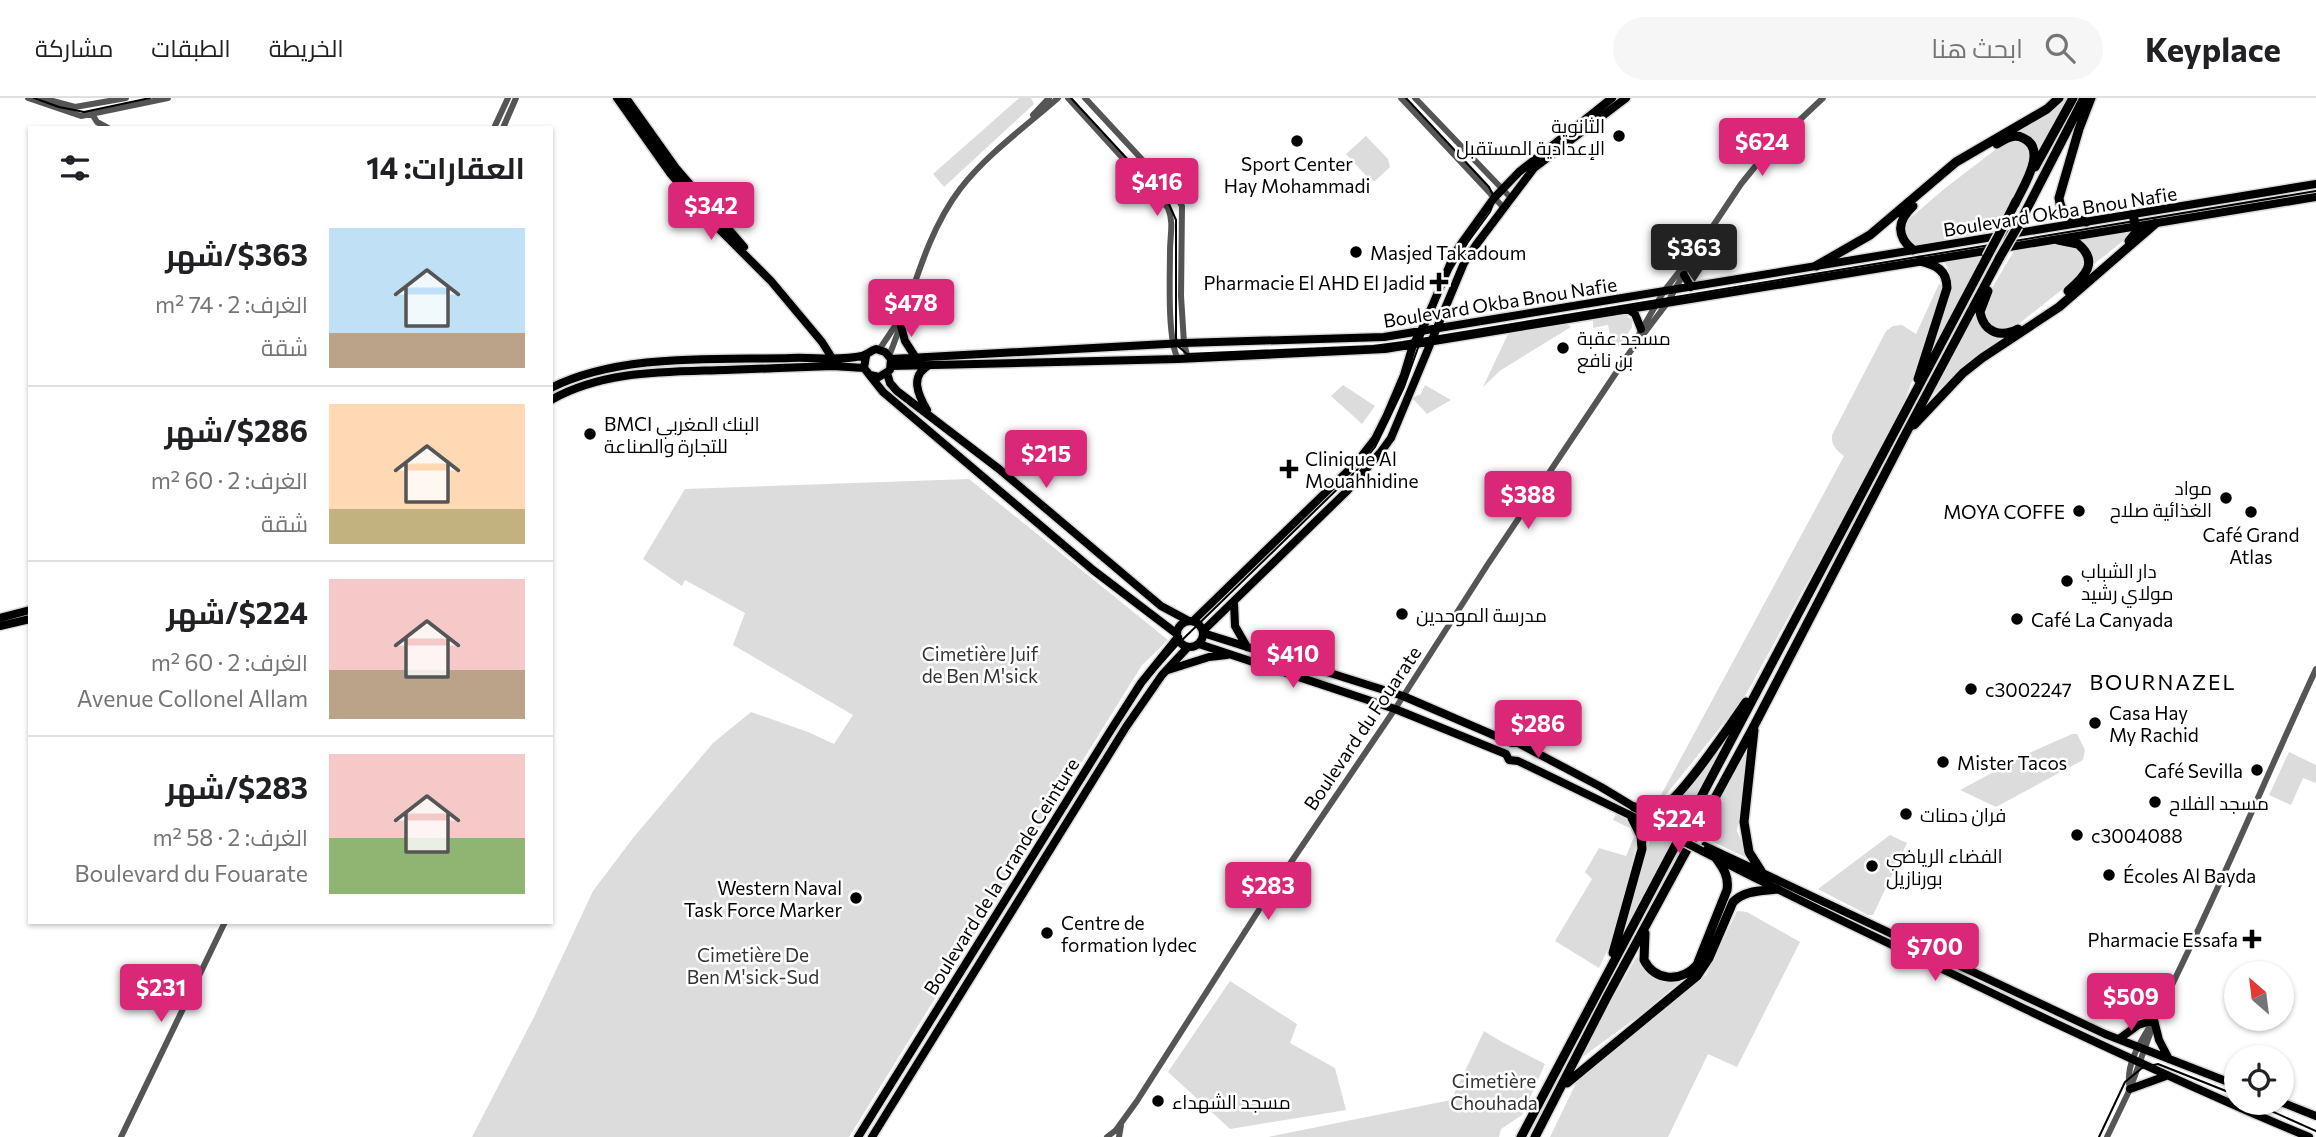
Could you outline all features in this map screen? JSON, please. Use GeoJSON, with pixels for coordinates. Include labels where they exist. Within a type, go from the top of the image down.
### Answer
{"type":"FeatureCollection","features":[{"type":"Feature","properties":{"kind":"highway"},"geometry":{"type":"LineString","coordinates":[[1816,266],[1857,244],[1956,162],[2047,109],[2059,98]]}},
{"type":"Feature","properties":{"kind":"highway"},"geometry":{"type":"LineString","coordinates":[[1521,1137],[2073,98]]}},
{"type":"Feature","properties":{"kind":"highway"},"geometry":{"type":"LineString","coordinates":[[1535,1137],[2084,98]]}},
{"type":"Feature","properties":{"kind":"highway"},"geometry":{"type":"LineString","coordinates":[[2086,222],[2066,215],[2059,198],[2078,129],[2091,98]]}},
{"type":"Feature","properties":{"kind":"highway"},"geometry":{"type":"LineString","coordinates":[[1909,251],[1900,235],[1900,223],[1905,213],[1962,165],[2003,140],[2019,136],[2032,145],[2034,157],[2015,204]]}},
{"type":"Feature","properties":{"kind":"highway"},"geometry":{"type":"LineString","coordinates":[[1898,212],[1893,224],[1894,232],[1909,251]]}},
{"type":"Feature","properties":{"kind":"highway"},"geometry":{"type":"LineString","coordinates":[[2078,291],[2132,238],[2137,231],[2133,215]]}},
{"type":"Feature","properties":{"kind":"highway"},"geometry":{"type":"LineString","coordinates":[[1903,437],[1963,373],[2050,313],[2156,223]]}},
{"type":"Feature","properties":{"kind":"highway"},"geometry":{"type":"LineString","coordinates":[[2000,257],[1980,312],[1989,329],[2002,335],[2014,331],[2052,305],[2077,284],[2088,270],[2088,258],[2082,247],[2074,242],[2058,240]]}},
{"type":"Feature","properties":{"kind":"highway"},"geometry":{"type":"LineString","coordinates":[[1895,431],[1917,380],[1947,288],[1947,280],[1939,268],[1917,262]]}},
{"type":"Feature","properties":{"kind":"highway"},"geometry":{"type":"LineString","coordinates":[[1599,990],[1619,937],[1642,849],[1641,836],[1633,812],[1656,811],[1669,804],[1721,738],[1770,666]]}},
{"type":"Feature","properties":{"kind":"highway"},"geometry":{"type":"LineString","coordinates":[[1754,726],[1744,822],[1749,852],[1761,871]]}},
{"type":"Feature","properties":{"kind":"highway"},"geometry":{"type":"LineString","coordinates":[[1647,925],[1642,953],[1647,966],[1661,976],[1681,976],[1690,972],[1696,965],[1727,890],[1726,873],[1716,858]]}},
{"type":"Feature","properties":{"kind":"highway"},"geometry":{"type":"LineString","coordinates":[[1563,1086],[1697,975],[1705,966],[1738,896],[1747,892],[1777,889]]}},
{"type":"Feature","properties":{"kind":"main road"},"geometry":{"type":"LineString","coordinates":[[617,98],[836,352],[835,362]]}},
{"type":"Feature","properties":{"kind":"main road"},"geometry":{"type":"LineString","coordinates":[[626,98],[643,130]]}},
{"type":"Feature","properties":{"kind":"main road"},"geometry":{"type":"LineString","coordinates":[[1177,636],[1182,624],[1191,621],[1357,462],[1375,439],[1387,415],[1413,345],[1455,253],[1502,189],[1532,160],[1612,98]]}},
{"type":"Feature","properties":{"kind":"main road"},"geometry":{"type":"LineString","coordinates":[[1199,644],[1203,632],[1346,492],[1391,438],[1464,263],[1510,197],[1534,168],[1626,98]]}},
{"type":"Feature","properties":{"kind":"main road","name":"Boulevard Okba Bnou Nafie"},"geometry":{"type":"LineString","coordinates":[[889,363],[916,358],[1184,343],[1384,337],[2316,184]]}},
{"type":"Feature","properties":{"kind":"main road","name":"Boulevard Okba Bnou Nafie"},"geometry":{"type":"LineString","coordinates":[[889,363],[933,365],[1188,359],[1385,349],[2316,197]]}},
{"type":"Feature","properties":{"kind":"main road"},"geometry":{"type":"LineString","coordinates":[[1909,251],[1917,262]]}},
{"type":"Feature","properties":{"kind":"main road"},"geometry":{"type":"LineString","coordinates":[[1684,275],[1691,287]]}},
{"type":"Feature","properties":{"kind":"main road"},"geometry":{"type":"LineString","coordinates":[[1628,309],[1635,314],[1641,329]]}},
{"type":"Feature","properties":{"kind":"main road"},"geometry":{"type":"LineString","coordinates":[[1444,314],[1453,326]]}},
{"type":"Feature","properties":{"kind":"main road"},"geometry":{"type":"LineString","coordinates":[[901,327],[905,341],[916,358]]}},
{"type":"Feature","properties":{"kind":"main road"},"geometry":{"type":"LineString","coordinates":[[554,399],[578,387],[623,376],[835,362],[866,356],[872,350],[879,350],[889,363],[892,386],[999,469],[1161,606],[1199,624],[1203,632],[1403,696],[1512,743],[1518,743],[1633,812],[1703,848],[1761,871],[2119,1040],[2224,1080]]}},
{"type":"Feature","properties":{"kind":"main road"},"geometry":{"type":"LineString","coordinates":[[866,356],[867,372],[883,392],[1066,548],[1177,636],[1180,643],[1188,647],[1199,644],[1395,709],[1506,754]]}},
{"type":"Feature","properties":{"kind":"main road"},"geometry":{"type":"LineString","coordinates":[[553,387],[573,378],[627,366],[709,360],[835,362],[878,377],[889,363]]}},
{"type":"Feature","properties":{"kind":"main road"},"geometry":{"type":"LineString","coordinates":[[930,416],[916,384],[921,372],[933,365]]}},
{"type":"Feature","properties":{"kind":"main road"},"geometry":{"type":"LineString","coordinates":[[1234,603],[1235,626],[1247,647]]}},
{"type":"Feature","properties":{"kind":"main road"},"geometry":{"type":"LineString","coordinates":[[0,618],[28,611]]}},
{"type":"Feature","properties":{"kind":"main road"},"geometry":{"type":"LineString","coordinates":[[0,626],[28,619]]}},
{"type":"Feature","properties":{"kind":"main road","name":"Boulevard de la Grande Ceinture"},"geometry":{"type":"LineString","coordinates":[[858,1137],[1115,723],[1147,674],[1177,636]]}},
{"type":"Feature","properties":{"kind":"main road","name":"Boulevard de la Grande Ceinture"},"geometry":{"type":"LineString","coordinates":[[872,1137],[1119,739],[1166,671],[1188,647]]}},
{"type":"Feature","properties":{"kind":"main road"},"geometry":{"type":"LineString","coordinates":[[1166,671],[1216,656],[1230,655]]}},
{"type":"Feature","properties":{"kind":"main road"},"geometry":{"type":"LineString","coordinates":[[1512,743],[1507,747],[1509,760],[1518,761],[1633,812]]}},
{"type":"Feature","properties":{"kind":"main road"},"geometry":{"type":"LineString","coordinates":[[1518,761],[1524,757],[1523,747]]}},
{"type":"Feature","properties":{"kind":"main road"},"geometry":{"type":"LineString","coordinates":[[1703,848],[1716,858],[1777,889],[2136,1062],[2309,1137]]}},
{"type":"Feature","properties":{"kind":"main road"},"geometry":{"type":"LineString","coordinates":[[2119,1040],[2138,1025],[2154,1020],[2159,1040],[2169,1059]]}},
{"type":"Feature","properties":{"kind":"main road"},"geometry":{"type":"LineString","coordinates":[[2130,1089],[2166,1076]]}},
{"type":"Feature","properties":{"kind":"main road"},"geometry":{"type":"LineString","coordinates":[[2294,1107],[2316,1116]]}},
{"type":"Feature","properties":{"kind":"street"},"geometry":{"type":"LineString","coordinates":[[28,98],[81,117],[168,98]]}},
{"type":"Feature","properties":{"kind":"street"},"geometry":{"type":"LineString","coordinates":[[42,98],[69,107],[126,98]]}},
{"type":"Feature","properties":{"kind":"street"},"geometry":{"type":"LineString","coordinates":[[495,126],[508,98]]}},
{"type":"Feature","properties":{"kind":"street"},"geometry":{"type":"LineString","coordinates":[[504,126],[516,98]]}},
{"type":"Feature","properties":{"kind":"street"},"geometry":{"type":"LineString","coordinates":[[889,363],[929,244],[958,192],[1049,98]]}},
{"type":"Feature","properties":{"kind":"street"},"geometry":{"type":"LineString","coordinates":[[1025,124],[1058,98]]}},
{"type":"Feature","properties":{"kind":"street"},"geometry":{"type":"LineString","coordinates":[[1068,98],[1168,208],[1172,229],[1170,287],[1173,345],[1178,359]]}},
{"type":"Feature","properties":{"kind":"street"},"geometry":{"type":"LineString","coordinates":[[1085,98],[1175,195],[1182,206],[1181,296],[1184,343],[1188,359]]}},
{"type":"Feature","properties":{"kind":"street"},"geometry":{"type":"LineString","coordinates":[[1401,98],[1503,207]]}},
{"type":"Feature","properties":{"kind":"street"},"geometry":{"type":"LineString","coordinates":[[1415,98],[1510,197]]}},
{"type":"Feature","properties":{"kind":"street","name":"Boulevard du Fouarate"},"geometry":{"type":"LineString","coordinates":[[1630,352],[1664,291],[1695,253],[1759,159],[1823,98]]}},
{"type":"Feature","properties":{"kind":"street"},"geometry":{"type":"LineString","coordinates":[[95,113],[97,122],[104,126]]}},
{"type":"Feature","properties":{"kind":"street","name":"Boulevard du Fouarate"},"geometry":{"type":"LineString","coordinates":[[1114,1136],[1279,881],[1630,352],[1668,302],[1695,253]]}},
{"type":"Feature","properties":{"kind":"street"},"geometry":{"type":"LineString","coordinates":[[879,350],[904,313]]}},
{"type":"Feature","properties":{"kind":"street"},"geometry":{"type":"LineString","coordinates":[[2107,1137],[2130,1089],[2136,1062],[2154,1020],[2316,669]]}},
{"type":"Feature","properties":{"kind":"street"},"geometry":{"type":"LineString","coordinates":[[121,1137],[224,924]]}},
{"type":"Feature","properties":{"kind":"green space"},"geometry":{"type":"Polygon","coordinates":[[[1019,98],[1031,98],[1034,104],[944,187],[933,174],[1019,98]]]}},
{"type":"Feature","properties":{"kind":"green space"},"geometry":{"type":"Polygon","coordinates":[[[2064,98],[2070,98],[2010,207],[1992,234],[1912,247],[1900,227],[2016,131],[2046,116],[2064,98]]]}},
{"type":"Feature","properties":{"kind":"green space"},"geometry":{"type":"Polygon","coordinates":[[[1366,136],[1388,159],[1390,167],[1375,181],[1370,180],[1346,154],[1366,136]]]}},
{"type":"Feature","properties":{"kind":"green space"},"geometry":{"type":"Polygon","coordinates":[[[2133,233],[1932,396],[1965,333],[2014,251],[2133,233]]]}},
{"type":"Feature","properties":{"kind":"green space"},"geometry":{"type":"Polygon","coordinates":[[[1984,252],[1927,366],[1951,288],[1948,269],[1943,259],[1984,252]]]}},
{"type":"Feature","properties":{"kind":"green space"},"geometry":{"type":"Polygon","coordinates":[[[1939,284],[1943,286],[1915,374],[1898,417],[1744,698],[1660,802],[1661,795],[1844,456],[1832,442],[1832,435],[1886,331],[1893,326],[1902,325],[1916,334],[1939,284]]]}},
{"type":"Feature","properties":{"kind":"green space"},"geometry":{"type":"Polygon","coordinates":[[[1623,313],[1632,320],[1632,327],[1620,346],[1612,346],[1608,325],[1593,328],[1593,318],[1623,313]]]}},
{"type":"Feature","properties":{"kind":"green space"},"geometry":{"type":"Polygon","coordinates":[[[1567,324],[1571,327],[1501,370],[1483,387],[1508,334],[1567,324]]]}},
{"type":"Feature","properties":{"kind":"green space"},"geometry":{"type":"Polygon","coordinates":[[[1343,385],[1375,406],[1362,424],[1331,396],[1343,385]]]}},
{"type":"Feature","properties":{"kind":"green space"},"geometry":{"type":"Polygon","coordinates":[[[1425,385],[1451,400],[1427,414],[1412,398],[1421,394],[1425,385]]]}},
{"type":"Feature","properties":{"kind":"green space"},"geometry":{"type":"Polygon","coordinates":[[[969,479],[1168,640],[1142,665],[849,1137],[472,1137],[534,1017],[593,891],[633,838],[713,743],[751,712],[834,744],[853,715],[733,645],[745,613],[685,580],[682,586],[643,559],[685,489],[969,479]]]}},
{"type":"Feature","properties":{"kind":"green space"},"geometry":{"type":"Polygon","coordinates":[[[1737,722],[1691,806],[1673,821],[1665,819],[1668,807],[1737,722]]]}},
{"type":"Feature","properties":{"kind":"green space"},"geometry":{"type":"Polygon","coordinates":[[[2077,734],[2085,750],[2083,760],[1996,807],[1960,790],[2027,754],[2077,734]]]}},
{"type":"Feature","properties":{"kind":"green space"},"geometry":{"type":"Polygon","coordinates":[[[1745,749],[1748,749],[1737,831],[1749,859],[1699,835],[1745,749]]]}},
{"type":"Feature","properties":{"kind":"green space"},"geometry":{"type":"Polygon","coordinates":[[[2289,752],[2316,765],[2316,783],[2303,778],[2291,805],[2269,795],[2289,752]]]}},
{"type":"Feature","properties":{"kind":"green space"},"geometry":{"type":"Polygon","coordinates":[[[1617,812],[1627,817],[1638,838],[1614,936],[1599,968],[1555,941],[1592,879],[1585,872],[1599,848],[1626,856],[1634,837],[1630,828],[1613,820],[1617,812]]]}},
{"type":"Feature","properties":{"kind":"green space"},"geometry":{"type":"Polygon","coordinates":[[[1658,834],[1674,841],[1624,933],[1650,839],[1658,834]]]}},
{"type":"Feature","properties":{"kind":"green space","name":"الفضاء الرياضي بورنازيل"},"geometry":{"type":"Polygon","coordinates":[[[1890,835],[1907,843],[1873,915],[1868,915],[1818,889],[1890,835]]]}},
{"type":"Feature","properties":{"kind":"green space"},"geometry":{"type":"Polygon","coordinates":[[[1737,911],[1747,912],[1800,942],[1737,1067],[1708,1054],[1668,1137],[1550,1137],[1578,1079],[1706,975],[1737,911]]]}},
{"type":"Feature","properties":{"kind":"green space"},"geometry":{"type":"Polygon","coordinates":[[[1637,956],[1646,970],[1655,977],[1682,980],[1639,1016],[1578,1060],[1637,956]]]}},
{"type":"Feature","properties":{"kind":"green space"},"geometry":{"type":"Polygon","coordinates":[[[1230,981],[1297,1024],[1290,1043],[1335,1068],[1346,1110],[1230,1129],[1168,1072],[1230,981]]]}},
{"type":"Feature","properties":{"kind":"green space","name":"Cimetière Chouhada"},"geometry":{"type":"Polygon","coordinates":[[[1484,1031],[1545,1064],[1522,1115],[1501,1129],[1499,1137],[1268,1137],[1451,1100],[1484,1031]]]}},
{"type":"Feature","properties":{"kind":"tram line"},"geometry":{"type":"LineString","coordinates":[[34,98],[84,112],[150,98]]}},
{"type":"Feature","properties":{"kind":"tram line"},"geometry":{"type":"LineString","coordinates":[[1071,98],[1169,204],[1176,220],[1176,338],[1178,346],[1187,354],[1373,346],[1403,342],[2316,191]]}},
{"type":"Feature","properties":{"kind":"tram line"},"geometry":{"type":"LineString","coordinates":[[861,1137],[1141,686],[1180,642],[1357,470],[1375,447],[1404,387],[1449,273],[1490,212],[1495,199],[1489,187],[1406,98]]}},
{"type":"Feature","properties":{"kind":"tram line"},"geometry":{"type":"LineString","coordinates":[[2099,1137],[2125,1082],[2142,1068],[2158,1064],[2224,1090]]}},
{"type":"Feature","properties":{"kind":"tram line"},"geometry":{"type":"LineString","coordinates":[[2280,1115],[2316,1131]]}},
{"type":"Feature","properties":{"kind":"place","name":"الثانوية الإعدادية المستقبل"},"geometry":{"type":"Point","coordinates":[1619,136]}},
{"type":"Feature","properties":{"kind":"place","name":"Sport Center Hay Mohammadi"},"geometry":{"type":"Point","coordinates":[1297,141]}},
{"type":"Feature","properties":{"kind":"place","name":"Masjed Takadoum"},"geometry":{"type":"Point","coordinates":[1356,252]}},
{"type":"Feature","properties":{"kind":"place","name":"Pharmacie El AHD El Jadid"},"geometry":{"type":"Point","coordinates":[1439,282]}},
{"type":"Feature","properties":{"kind":"place","name":"مسجد عقبة بن نافع"},"geometry":{"type":"Point","coordinates":[1563,348]}},
{"type":"Feature","properties":{"kind":"place","name":"BMCI البنك المغربي للتجارة والصناعة"},"geometry":{"type":"Point","coordinates":[590,434]}},
{"type":"Feature","properties":{"kind":"place","name":"Clinique Al Mouahhidine"},"geometry":{"type":"Point","coordinates":[1289,469]}},
{"type":"Feature","properties":{"kind":"place","name":"مواد الغذائية صلاح"},"geometry":{"type":"Point","coordinates":[2226,498]}},
{"type":"Feature","properties":{"kind":"place","name":"MOYA COFFE"},"geometry":{"type":"Point","coordinates":[2079,511]}},
{"type":"Feature","properties":{"kind":"place","name":"Café Grand Atlas"},"geometry":{"type":"Point","coordinates":[2251,512]}},
{"type":"Feature","properties":{"kind":"place","name":"دار الشباب مولاي رشيد"},"geometry":{"type":"Point","coordinates":[2067,581]}},
{"type":"Feature","properties":{"kind":"place","name":"مدرسة الموحدين"},"geometry":{"type":"Point","coordinates":[1402,614]}},
{"type":"Feature","properties":{"kind":"place","name":"Café La Canyada"},"geometry":{"type":"Point","coordinates":[2017,619]}},
{"type":"Feature","properties":{"kind":"place","name":"c3002247"},"geometry":{"type":"Point","coordinates":[1971,689]}},
{"type":"Feature","properties":{"kind":"place","name":"Casa Hay My Rachid"},"geometry":{"type":"Point","coordinates":[2095,723]}},
{"type":"Feature","properties":{"kind":"place","name":"Mister Tacos"},"geometry":{"type":"Point","coordinates":[1943,762]}},
{"type":"Feature","properties":{"kind":"place","name":"Café Sevilla"},"geometry":{"type":"Point","coordinates":[2257,770]}},
{"type":"Feature","properties":{"kind":"place","name":"مسجد الفلاح"},"geometry":{"type":"Point","coordinates":[2155,802]}},
{"type":"Feature","properties":{"kind":"place","name":"فران دمنات"},"geometry":{"type":"Point","coordinates":[1906,814]}},
{"type":"Feature","properties":{"kind":"place","name":"c3004088"},"geometry":{"type":"Point","coordinates":[2077,835]}},
{"type":"Feature","properties":{"kind":"place","name":"الفضاء الرياضي بورنازيل"},"geometry":{"type":"Point","coordinates":[1872,866]}},
{"type":"Feature","properties":{"kind":"place","name":"Écoles Al Bayda"},"geometry":{"type":"Point","coordinates":[2109,875]}},
{"type":"Feature","properties":{"kind":"place","name":"Western Naval Task Force Marker"},"geometry":{"type":"Point","coordinates":[856,898]}},
{"type":"Feature","properties":{"kind":"place","name":"Centre de formation lydec"},"geometry":{"type":"Point","coordinates":[1047,933]}},
{"type":"Feature","properties":{"kind":"place","name":"Pharmacie Essafa"},"geometry":{"type":"Point","coordinates":[2252,939]}},
{"type":"Feature","properties":{"kind":"place","name":"مسجد الشهداء"},"geometry":{"type":"Point","coordinates":[1158,1101]}},
{"type":"Feature","properties":{"kind":"district","name":"BOURNAZEL"},"geometry":{"type":"Point","coordinates":[2163,681]}},
{"type":"Feature","properties":{"kind":"park label","name":"Cimetière Juif de Ben M'sick"},"geometry":{"type":"Point","coordinates":[980,664]}},
{"type":"Feature","properties":{"kind":"park label","name":"Cimetière De Ben M'sick-Sud"},"geometry":{"type":"Point","coordinates":[753,965]}}]}
